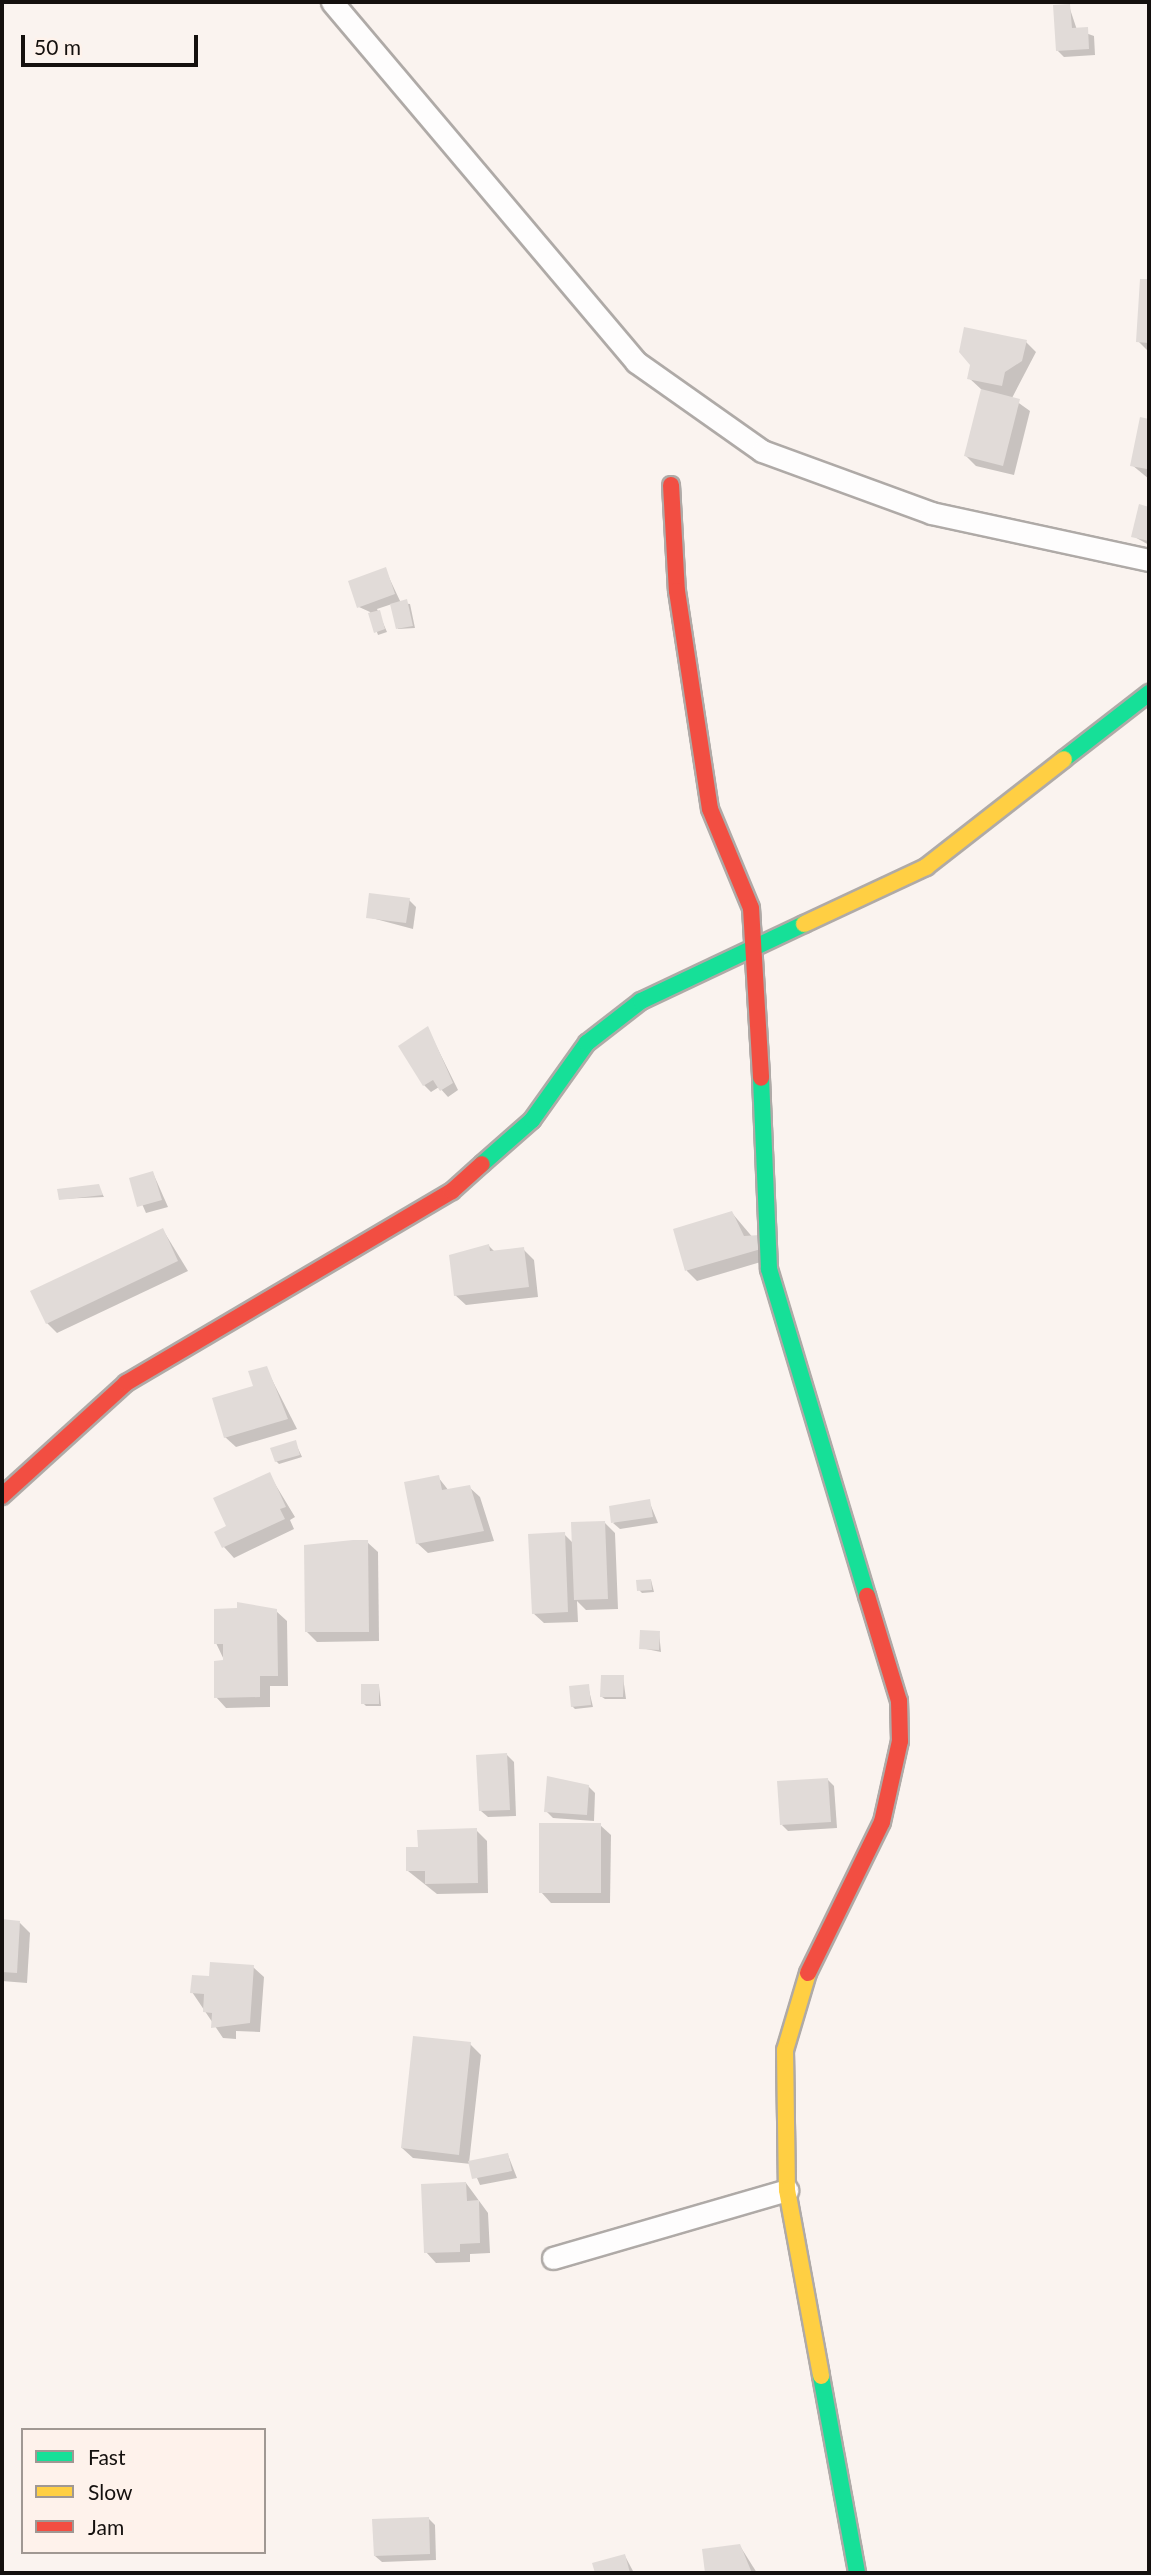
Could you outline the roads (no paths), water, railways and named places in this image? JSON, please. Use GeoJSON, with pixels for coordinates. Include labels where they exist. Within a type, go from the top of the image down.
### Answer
{"type":"FeatureCollection","features":[{"type":"Feature","properties":{"kind":"street"},"geometry":{"type":"LineString","coordinates":[[332,2],[636,362],[762,452],[931,513],[1149,560]]}},
{"type":"Feature","properties":{"kind":"street"},"geometry":{"type":"LineString","coordinates":[[671,485],[677,591],[710,809],[751,908],[756,950],[769,1269],[899,1701],[900,1741],[882,1822],[801,1988],[785,2050],[787,2190],[857,2573]]}},
{"type":"Feature","properties":{"kind":"street"},"geometry":{"type":"LineString","coordinates":[[2,1496],[126,1383],[452,1191],[531,1120],[587,1043],[641,1001],[756,950],[926,867],[1149,693]]}},
{"type":"Feature","properties":{"kind":"street"},"geometry":{"type":"LineString","coordinates":[[553,2258],[787,2190]]}}]}
